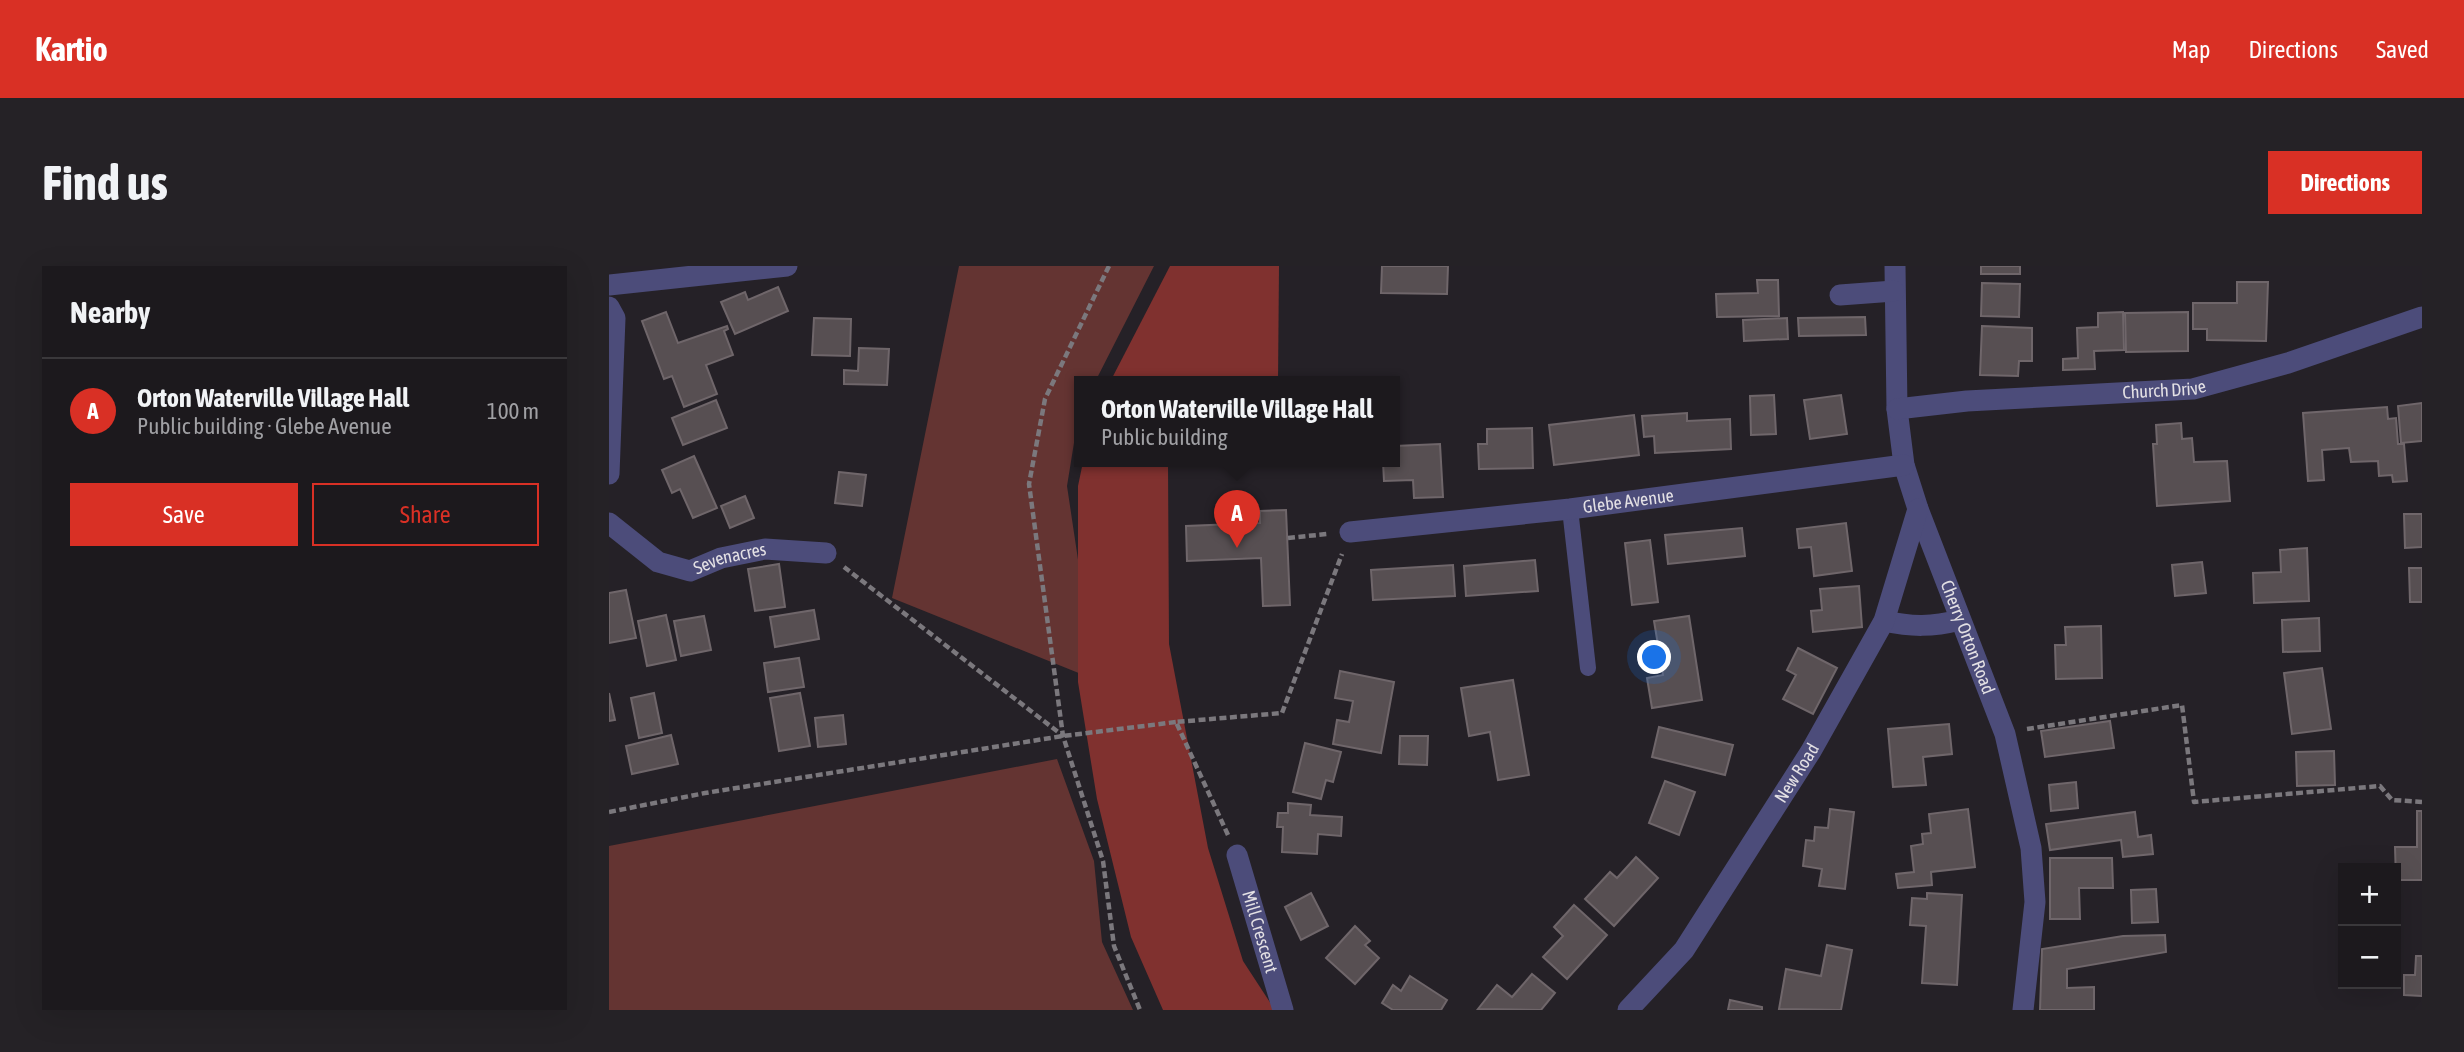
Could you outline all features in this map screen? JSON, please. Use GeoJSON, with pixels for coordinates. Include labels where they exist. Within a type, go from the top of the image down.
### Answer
{"type":"FeatureCollection","features":[{"type":"Feature","properties":{"kind":"street"},"geometry":{"type":"LineString","coordinates":[[609,285],[787,266]]}},
{"type":"Feature","properties":{"kind":"street","name":"Cherry Orton Road"},"geometry":{"type":"LineString","coordinates":[[1895,266],[1893,291],[1897,408],[1904,465],[1918,509],[2005,734],[2031,848],[2035,902],[2023,1010]]}},
{"type":"Feature","properties":{"kind":"street"},"geometry":{"type":"LineString","coordinates":[[1840,295],[1893,291]]}},
{"type":"Feature","properties":{"kind":"street"},"geometry":{"type":"LineString","coordinates":[[609,307],[615,318],[609,474]]}},
{"type":"Feature","properties":{"kind":"street","name":"Church Drive"},"geometry":{"type":"LineString","coordinates":[[1897,408],[1967,401],[2193,389],[2288,363],[2422,317]]}},
{"type":"Feature","properties":{"kind":"street","name":"Glebe Avenue"},"geometry":{"type":"LineString","coordinates":[[1350,532],[1570,509],[1826,478],[1904,465]]}},
{"type":"Feature","properties":{"kind":"street","name":"New Road"},"geometry":{"type":"LineString","coordinates":[[1628,1010],[1684,950],[1811,751],[1884,621],[1918,509]]}},
{"type":"Feature","properties":{"kind":"street","name":"Sevenacres"},"geometry":{"type":"LineString","coordinates":[[609,523],[659,562],[690,571],[721,558],[765,549],[826,553]]}},
{"type":"Feature","properties":{"kind":"street"},"geometry":{"type":"LineString","coordinates":[[1884,621],[1910,627],[1933,627],[1960,620]]}},
{"type":"Feature","properties":{"kind":"street","name":"Mill Crescent"},"geometry":{"type":"LineString","coordinates":[[1237,855],[1283,1010]]}},
{"type":"Feature","properties":{"kind":"lane"},"geometry":{"type":"LineString","coordinates":[[1570,509],[1588,668]]}},
{"type":"Feature","properties":{"kind":"path"},"geometry":{"type":"LineString","coordinates":[[1109,266],[1045,399],[1029,484],[1063,736],[1103,861],[1114,946],[1140,1010]]}},
{"type":"Feature","properties":{"kind":"path"},"geometry":{"type":"LineString","coordinates":[[609,812],[705,793],[1063,736],[1176,722],[1282,713],[1350,532],[1287,538]]}},
{"type":"Feature","properties":{"kind":"path"},"geometry":{"type":"LineString","coordinates":[[826,553],[1063,736]]}},
{"type":"Feature","properties":{"kind":"path"},"geometry":{"type":"LineString","coordinates":[[2005,734],[2061,721],[2182,705],[2194,802],[2380,786],[2392,800],[2422,802]]}},
{"type":"Feature","properties":{"kind":"path"},"geometry":{"type":"LineString","coordinates":[[1176,722],[1237,855]]}},
{"type":"Feature","properties":{"kind":"shaded area"},"geometry":{"type":"Polygon","coordinates":[[[959,266],[1154,266],[1098,376],[1074,376],[1074,443],[1067,486],[1096,680],[892,598],[959,266]]]}},
{"type":"Feature","properties":{"kind":"shaded area"},"geometry":{"type":"Polygon","coordinates":[[[1170,266],[1279,266],[1278,376],[1113,376],[1170,266]]]}},
{"type":"Feature","properties":{"kind":"shaded area"},"geometry":{"type":"Polygon","coordinates":[[[1082,467],[1168,467],[1169,644],[1208,848],[1243,961],[1275,1010],[1163,1010],[1131,937],[1097,799],[1078,682],[1078,486],[1082,467]]]}},
{"type":"Feature","properties":{"kind":"shaded area"},"geometry":{"type":"Polygon","coordinates":[[[1057,759],[1094,861],[1102,942],[1133,1010],[609,1010],[609,846],[1057,759]]]}},
{"type":"Feature","properties":{"kind":"building"},"geometry":{"type":"Polygon","coordinates":[[[1382,266],[1448,266],[1447,294],[1381,293],[1382,266]]]}},
{"type":"Feature","properties":{"kind":"building"},"geometry":{"type":"Polygon","coordinates":[[[1981,266],[2020,266],[2020,274],[1981,274],[1981,266]]]}},
{"type":"Feature","properties":{"kind":"building"},"geometry":{"type":"Polygon","coordinates":[[[1757,280],[1778,280],[1779,316],[1717,317],[1716,294],[1758,293],[1757,280]]]}},
{"type":"Feature","properties":{"kind":"building"},"geometry":{"type":"Polygon","coordinates":[[[2237,282],[2268,282],[2266,341],[2207,340],[2207,329],[2193,329],[2193,303],[2237,303],[2237,282]]]}},
{"type":"Feature","properties":{"kind":"building"},"geometry":{"type":"Polygon","coordinates":[[[1982,283],[2020,284],[2019,317],[1981,316],[1982,283]]]}},
{"type":"Feature","properties":{"kind":"building"},"geometry":{"type":"Polygon","coordinates":[[[778,287],[788,311],[735,334],[721,302],[745,292],[748,300],[778,287]]]}},
{"type":"Feature","properties":{"kind":"building"},"geometry":{"type":"Polygon","coordinates":[[[666,312],[678,343],[727,326],[728,329],[724,331],[733,355],[706,365],[717,394],[684,407],[672,376],[664,379],[642,321],[666,312]]]}},
{"type":"Feature","properties":{"kind":"building"},"geometry":{"type":"Polygon","coordinates":[[[2123,312],[2124,350],[2094,351],[2095,369],[2063,370],[2063,359],[2078,358],[2077,328],[2098,327],[2098,313],[2123,312]]]}},
{"type":"Feature","properties":{"kind":"building"},"geometry":{"type":"Polygon","coordinates":[[[2188,312],[2188,351],[2126,352],[2125,313],[2188,312]]]}},
{"type":"Feature","properties":{"kind":"building"},"geometry":{"type":"Polygon","coordinates":[[[1865,317],[1866,335],[1799,336],[1798,318],[1865,317]]]}},
{"type":"Feature","properties":{"kind":"building"},"geometry":{"type":"Polygon","coordinates":[[[814,318],[851,319],[850,356],[812,355],[814,318]]]}},
{"type":"Feature","properties":{"kind":"building"},"geometry":{"type":"Polygon","coordinates":[[[1787,318],[1788,339],[1744,341],[1743,320],[1787,318]]]}},
{"type":"Feature","properties":{"kind":"building"},"geometry":{"type":"Polygon","coordinates":[[[1982,326],[2032,328],[2032,361],[2019,361],[2018,376],[1980,375],[1982,326]]]}},
{"type":"Feature","properties":{"kind":"building"},"geometry":{"type":"Polygon","coordinates":[[[859,348],[889,349],[887,385],[844,384],[844,370],[858,371],[859,348]]]}},
{"type":"Feature","properties":{"kind":"building"},"geometry":{"type":"Polygon","coordinates":[[[1774,395],[1776,434],[1751,435],[1750,396],[1774,395]]]}},
{"type":"Feature","properties":{"kind":"building"},"geometry":{"type":"Polygon","coordinates":[[[1841,395],[1847,434],[1810,439],[1804,400],[1841,395]]]}},
{"type":"Feature","properties":{"kind":"building"},"geometry":{"type":"Polygon","coordinates":[[[716,400],[727,428],[683,445],[672,418],[716,400]]]}},
{"type":"Feature","properties":{"kind":"building"},"geometry":{"type":"Polygon","coordinates":[[[2422,403],[2422,441],[2401,443],[2398,406],[2422,403]]]}},
{"type":"Feature","properties":{"kind":"building"},"geometry":{"type":"Polygon","coordinates":[[[2387,407],[2388,419],[2396,418],[2398,444],[2404,444],[2407,481],[2393,482],[2392,475],[2379,476],[2378,461],[2351,462],[2349,448],[2322,450],[2324,480],[2308,481],[2303,413],[2387,407]]]}},
{"type":"Feature","properties":{"kind":"building"},"geometry":{"type":"Polygon","coordinates":[[[1687,413],[1687,421],[1730,419],[1731,449],[1655,453],[1654,436],[1644,437],[1642,416],[1687,413]]]}},
{"type":"Feature","properties":{"kind":"building"},"geometry":{"type":"Polygon","coordinates":[[[1634,415],[1639,455],[1554,465],[1549,425],[1634,415]]]}},
{"type":"Feature","properties":{"kind":"building"},"geometry":{"type":"Polygon","coordinates":[[[2181,423],[2182,439],[2192,438],[2194,462],[2227,461],[2230,501],[2157,506],[2153,444],[2157,444],[2156,425],[2181,423]]]}},
{"type":"Feature","properties":{"kind":"building"},"geometry":{"type":"Polygon","coordinates":[[[1532,428],[1533,468],[1479,469],[1478,444],[1487,444],[1487,429],[1532,428]]]}},
{"type":"Feature","properties":{"kind":"building"},"geometry":{"type":"Polygon","coordinates":[[[1440,444],[1443,497],[1414,498],[1413,480],[1384,481],[1383,467],[1400,467],[1400,446],[1440,444]]]}},
{"type":"Feature","properties":{"kind":"building"},"geometry":{"type":"Polygon","coordinates":[[[694,456],[717,508],[693,518],[680,489],[672,493],[662,470],[694,456]]]}},
{"type":"Feature","properties":{"kind":"building"},"geometry":{"type":"Polygon","coordinates":[[[839,472],[866,475],[862,506],[835,503],[839,472]]]}},
{"type":"Feature","properties":{"kind":"building"},"geometry":{"type":"Polygon","coordinates":[[[745,496],[754,518],[730,528],[721,506],[745,496]]]}},
{"type":"Feature","properties":{"kind":"building"},"geometry":{"type":"Polygon","coordinates":[[[1286,510],[1290,605],[1263,606],[1261,558],[1187,561],[1186,526],[1260,523],[1260,511],[1286,510]]]}},
{"type":"Feature","properties":{"kind":"building"},"geometry":{"type":"Polygon","coordinates":[[[2404,514],[2422,514],[2422,547],[2405,548],[2404,514]]]}},
{"type":"Feature","properties":{"kind":"building"},"geometry":{"type":"Polygon","coordinates":[[[1846,523],[1852,571],[1814,576],[1811,547],[1799,548],[1797,529],[1846,523]]]}},
{"type":"Feature","properties":{"kind":"building"},"geometry":{"type":"Polygon","coordinates":[[[1742,528],[1745,556],[1668,564],[1665,535],[1742,528]]]}},
{"type":"Feature","properties":{"kind":"building"},"geometry":{"type":"Polygon","coordinates":[[[1650,540],[1658,602],[1632,605],[1625,543],[1650,540]]]}},
{"type":"Feature","properties":{"kind":"building"},"geometry":{"type":"Polygon","coordinates":[[[2307,548],[2309,601],[2254,603],[2253,573],[2281,572],[2280,550],[2307,548]]]}},
{"type":"Feature","properties":{"kind":"building"},"geometry":{"type":"Polygon","coordinates":[[[1535,560],[1538,591],[1466,596],[1464,566],[1535,560]]]}},
{"type":"Feature","properties":{"kind":"building"},"geometry":{"type":"Polygon","coordinates":[[[2202,562],[2206,593],[2175,596],[2172,565],[2202,562]]]}},
{"type":"Feature","properties":{"kind":"building"},"geometry":{"type":"Polygon","coordinates":[[[779,564],[785,607],[755,611],[748,569],[779,564]]]}},
{"type":"Feature","properties":{"kind":"building"},"geometry":{"type":"Polygon","coordinates":[[[1453,565],[1455,596],[1373,600],[1371,570],[1453,565]]]}},
{"type":"Feature","properties":{"kind":"building"},"geometry":{"type":"Polygon","coordinates":[[[2409,568],[2422,568],[2422,602],[2410,602],[2409,568]]]}},
{"type":"Feature","properties":{"kind":"building"},"geometry":{"type":"Polygon","coordinates":[[[1859,586],[1862,627],[1813,632],[1811,611],[1822,610],[1820,589],[1859,586]]]}},
{"type":"Feature","properties":{"kind":"building"},"geometry":{"type":"Polygon","coordinates":[[[626,590],[636,638],[609,643],[609,593],[626,590]]]}},
{"type":"Feature","properties":{"kind":"building"},"geometry":{"type":"Polygon","coordinates":[[[814,610],[819,639],[775,647],[770,617],[814,610]]]}},
{"type":"Feature","properties":{"kind":"building"},"geometry":{"type":"Polygon","coordinates":[[[666,615],[676,660],[647,666],[638,621],[666,615]]]}},
{"type":"Feature","properties":{"kind":"building"},"geometry":{"type":"Polygon","coordinates":[[[704,616],[711,650],[681,656],[674,621],[704,616]]]}},
{"type":"Feature","properties":{"kind":"building"},"geometry":{"type":"Polygon","coordinates":[[[1689,616],[1702,700],[1652,708],[1647,678],[1663,675],[1654,621],[1689,616]]]}},
{"type":"Feature","properties":{"kind":"building"},"geometry":{"type":"Polygon","coordinates":[[[2319,618],[2320,651],[2283,652],[2282,620],[2319,618]]]}},
{"type":"Feature","properties":{"kind":"building"},"geometry":{"type":"Polygon","coordinates":[[[2101,626],[2102,678],[2056,679],[2055,645],[2066,645],[2065,627],[2101,626]]]}},
{"type":"Feature","properties":{"kind":"building"},"geometry":{"type":"Polygon","coordinates":[[[1798,648],[1837,668],[1813,714],[1783,699],[1796,675],[1787,670],[1798,648]]]}},
{"type":"Feature","properties":{"kind":"building"},"geometry":{"type":"Polygon","coordinates":[[[799,658],[804,687],[768,692],[764,663],[799,658]]]}},
{"type":"Feature","properties":{"kind":"building"},"geometry":{"type":"Polygon","coordinates":[[[2322,668],[2331,729],[2292,734],[2284,673],[2322,668]]]}},
{"type":"Feature","properties":{"kind":"building"},"geometry":{"type":"Polygon","coordinates":[[[1340,671],[1394,682],[1381,753],[1333,744],[1337,720],[1349,722],[1353,701],[1335,698],[1340,671]]]}},
{"type":"Feature","properties":{"kind":"building"},"geometry":{"type":"Polygon","coordinates":[[[1513,680],[1529,775],[1498,780],[1490,732],[1469,736],[1461,688],[1513,680]]]}},
{"type":"Feature","properties":{"kind":"building"},"geometry":{"type":"Polygon","coordinates":[[[609,693],[615,720],[609,721],[609,693]]]}},
{"type":"Feature","properties":{"kind":"building"},"geometry":{"type":"Polygon","coordinates":[[[654,693],[662,733],[639,738],[631,698],[654,693]]]}},
{"type":"Feature","properties":{"kind":"building"},"geometry":{"type":"Polygon","coordinates":[[[800,693],[810,746],[779,751],[770,698],[800,693]]]}},
{"type":"Feature","properties":{"kind":"building"},"geometry":{"type":"Polygon","coordinates":[[[843,715],[846,744],[818,747],[815,718],[843,715]]]}},
{"type":"Feature","properties":{"kind":"building"},"geometry":{"type":"Polygon","coordinates":[[[2110,721],[2114,748],[2045,757],[2041,731],[2110,721]]]}},
{"type":"Feature","properties":{"kind":"building"},"geometry":{"type":"Polygon","coordinates":[[[1949,724],[1952,754],[1923,757],[1926,785],[1893,787],[1888,729],[1949,724]]]}},
{"type":"Feature","properties":{"kind":"building"},"geometry":{"type":"Polygon","coordinates":[[[1659,727],[1733,745],[1725,775],[1652,757],[1659,727]]]}},
{"type":"Feature","properties":{"kind":"building"},"geometry":{"type":"Polygon","coordinates":[[[671,735],[678,764],[632,774],[626,746],[671,735]]]}},
{"type":"Feature","properties":{"kind":"building"},"geometry":{"type":"Polygon","coordinates":[[[1400,736],[1428,736],[1427,765],[1399,764],[1400,736]]]}},
{"type":"Feature","properties":{"kind":"building"},"geometry":{"type":"Polygon","coordinates":[[[1305,743],[1341,752],[1333,782],[1326,780],[1321,799],[1293,792],[1305,743]]]}},
{"type":"Feature","properties":{"kind":"building"},"geometry":{"type":"Polygon","coordinates":[[[2334,751],[2335,785],[2297,786],[2296,752],[2334,751]]]}},
{"type":"Feature","properties":{"kind":"building"},"geometry":{"type":"Polygon","coordinates":[[[1665,781],[1695,792],[1679,835],[1649,823],[1665,781]]]}},
{"type":"Feature","properties":{"kind":"building"},"geometry":{"type":"Polygon","coordinates":[[[2076,782],[2078,808],[2051,811],[2049,785],[2076,782]]]}},
{"type":"Feature","properties":{"kind":"building"},"geometry":{"type":"Polygon","coordinates":[[[1288,803],[1311,805],[1310,815],[1342,817],[1341,836],[1318,834],[1317,854],[1282,852],[1283,827],[1277,827],[1278,813],[1288,813],[1288,803]]]}},
{"type":"Feature","properties":{"kind":"building"},"geometry":{"type":"Polygon","coordinates":[[[1830,809],[1854,812],[1845,889],[1819,886],[1822,869],[1803,866],[1806,840],[1814,841],[1815,827],[1828,828],[1830,809]]]}},
{"type":"Feature","properties":{"kind":"building"},"geometry":{"type":"Polygon","coordinates":[[[1968,809],[1975,867],[1931,872],[1932,885],[1898,888],[1896,874],[1914,872],[1911,846],[1923,844],[1922,834],[1931,833],[1929,814],[1968,809]]]}},
{"type":"Feature","properties":{"kind":"building"},"geometry":{"type":"Polygon","coordinates":[[[2417,811],[2422,811],[2422,880],[2401,880],[2401,863],[2395,863],[2395,847],[2417,847],[2417,811]]]}},
{"type":"Feature","properties":{"kind":"building"},"geometry":{"type":"Polygon","coordinates":[[[2135,812],[2138,837],[2151,835],[2153,854],[2123,857],[2121,840],[2050,850],[2046,824],[2135,812]]]}},
{"type":"Feature","properties":{"kind":"building"},"geometry":{"type":"Polygon","coordinates":[[[1636,857],[1658,878],[1614,926],[1585,899],[1610,872],[1617,878],[1636,857]]]}},
{"type":"Feature","properties":{"kind":"building"},"geometry":{"type":"Polygon","coordinates":[[[2050,858],[2112,858],[2113,888],[2079,888],[2080,919],[2050,919],[2050,858]]]}},
{"type":"Feature","properties":{"kind":"building"},"geometry":{"type":"Polygon","coordinates":[[[2156,889],[2158,922],[2132,923],[2131,890],[2156,889]]]}},
{"type":"Feature","properties":{"kind":"building"},"geometry":{"type":"Polygon","coordinates":[[[1311,893],[1328,926],[1301,940],[1285,907],[1311,893]]]}},
{"type":"Feature","properties":{"kind":"building"},"geometry":{"type":"Polygon","coordinates":[[[1927,893],[1962,895],[1957,985],[1922,983],[1926,926],[1910,925],[1912,898],[1927,899],[1927,893]]]}},
{"type":"Feature","properties":{"kind":"building"},"geometry":{"type":"Polygon","coordinates":[[[1574,905],[1607,935],[1567,979],[1543,957],[1563,936],[1554,927],[1574,905]]]}},
{"type":"Feature","properties":{"kind":"building"},"geometry":{"type":"Polygon","coordinates":[[[1355,926],[1370,941],[1365,945],[1379,958],[1355,984],[1326,958],[1355,926]]]}},
{"type":"Feature","properties":{"kind":"building"},"geometry":{"type":"Polygon","coordinates":[[[2165,935],[2166,952],[2067,969],[2067,988],[2094,987],[2094,1010],[2040,1010],[2042,949],[2123,936],[2165,935]]]}},
{"type":"Feature","properties":{"kind":"building"},"geometry":{"type":"Polygon","coordinates":[[[1827,945],[1852,950],[1841,1010],[1779,1009],[1786,969],[1821,976],[1827,945]]]}},
{"type":"Feature","properties":{"kind":"building"},"geometry":{"type":"Polygon","coordinates":[[[2416,956],[2422,956],[2422,996],[2404,995],[2404,975],[2415,975],[2416,956]]]}},
{"type":"Feature","properties":{"kind":"building"},"geometry":{"type":"Polygon","coordinates":[[[1532,974],[1555,993],[1541,1010],[1478,1009],[1497,985],[1512,997],[1532,974]]]}},
{"type":"Feature","properties":{"kind":"building"},"geometry":{"type":"Polygon","coordinates":[[[1410,976],[1447,1000],[1441,1010],[1393,1010],[1382,1003],[1393,985],[1401,991],[1410,976]]]}},
{"type":"Feature","properties":{"kind":"building"},"geometry":{"type":"Polygon","coordinates":[[[1730,1000],[1762,1007],[1762,1010],[1728,1010],[1730,1000]]]}},
{"type":"Feature","properties":{"kind":"place","name":"Orton Waterville Village Hall"},"geometry":{"type":"Point","coordinates":[1237,548]}}]}
